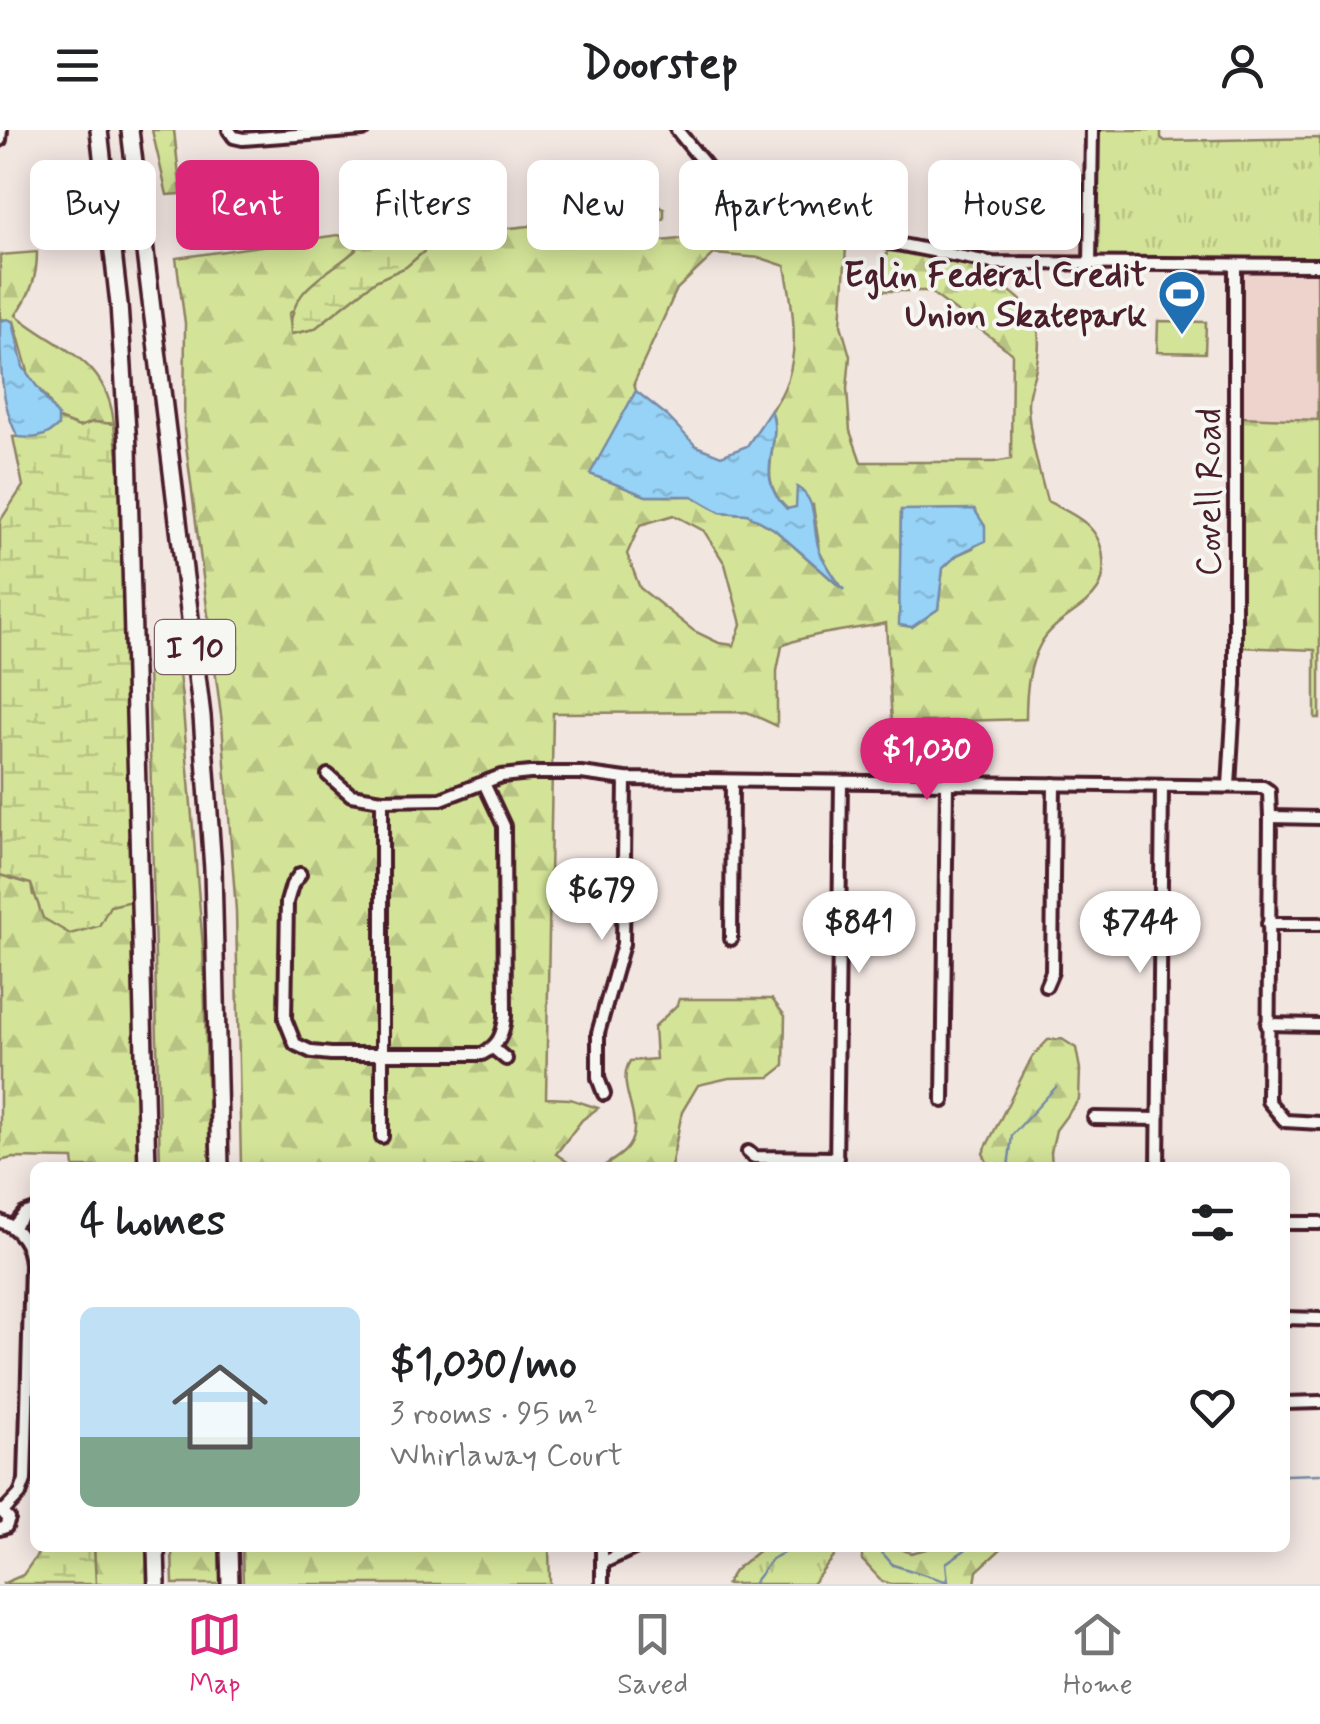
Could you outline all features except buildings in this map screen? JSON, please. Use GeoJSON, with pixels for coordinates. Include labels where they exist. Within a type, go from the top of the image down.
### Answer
{"type":"FeatureCollection","features":[{"type":"Feature","properties":{"kind":"highway","name":"I 10"},"geometry":{"type":"LineString","coordinates":[[99,130],[119,304],[128,447],[147,1162]]}},
{"type":"Feature","properties":{"kind":"highway","name":"I 10"},"geometry":{"type":"LineString","coordinates":[[130,130],[202,716],[213,869],[220,1162]]}},
{"type":"Feature","properties":{"kind":"highway"},"geometry":{"type":"LineString","coordinates":[[156,1552],[157,1584]]}},
{"type":"Feature","properties":{"kind":"highway"},"geometry":{"type":"LineString","coordinates":[[229,1552],[230,1584]]}},
{"type":"Feature","properties":{"kind":"street"},"geometry":{"type":"LineString","coordinates":[[0,140],[1,130]]}},
{"type":"Feature","properties":{"kind":"street"},"geometry":{"type":"LineString","coordinates":[[229,130],[243,139],[363,130]]}},
{"type":"Feature","properties":{"kind":"street"},"geometry":{"type":"LineString","coordinates":[[677,130],[733,199],[771,218],[993,262],[1320,265]]}},
{"type":"Feature","properties":{"kind":"street"},"geometry":{"type":"LineString","coordinates":[[1090,264],[1092,130]]}},
{"type":"Feature","properties":{"kind":"street","name":"Covell Road"},"geometry":{"type":"LineString","coordinates":[[1229,786],[1233,719],[1235,265]]}},
{"type":"Feature","properties":{"kind":"street"},"geometry":{"type":"LineString","coordinates":[[328,775],[351,795],[382,800],[440,799],[484,782],[530,773],[581,773],[624,779],[1263,787],[1268,791],[1270,818],[1268,1101],[1285,1121],[1320,1123]]}},
{"type":"Feature","properties":{"kind":"street"},"geometry":{"type":"LineString","coordinates":[[604,1094],[598,1078],[598,1034],[623,944],[624,779]]}},
{"type":"Feature","properties":{"kind":"street"},"geometry":{"type":"LineString","coordinates":[[731,939],[732,780]]}},
{"type":"Feature","properties":{"kind":"street"},"geometry":{"type":"LineString","coordinates":[[300,874],[287,902],[288,1033],[294,1044],[312,1052],[465,1056],[493,1048],[504,1030],[505,1017],[504,826],[484,782]]}},
{"type":"Feature","properties":{"kind":"street"},"geometry":{"type":"LineString","coordinates":[[836,1162],[841,782]]}},
{"type":"Feature","properties":{"kind":"street"},"geometry":{"type":"LineString","coordinates":[[943,1100],[947,783]]}},
{"type":"Feature","properties":{"kind":"street"},"geometry":{"type":"LineString","coordinates":[[1046,986],[1052,972],[1054,784]]}},
{"type":"Feature","properties":{"kind":"street"},"geometry":{"type":"LineString","coordinates":[[1158,1162],[1162,786]]}},
{"type":"Feature","properties":{"kind":"street"},"geometry":{"type":"LineString","coordinates":[[382,800],[382,1136]]}},
{"type":"Feature","properties":{"kind":"street"},"geometry":{"type":"LineString","coordinates":[[1270,818],[1320,818]]}},
{"type":"Feature","properties":{"kind":"street"},"geometry":{"type":"LineString","coordinates":[[1268,924],[1320,924]]}},
{"type":"Feature","properties":{"kind":"street"},"geometry":{"type":"LineString","coordinates":[[1268,1024],[1320,1025]]}},
{"type":"Feature","properties":{"kind":"street"},"geometry":{"type":"LineString","coordinates":[[493,1048],[506,1059]]}},
{"type":"Feature","properties":{"kind":"street"},"geometry":{"type":"LineString","coordinates":[[1094,1118],[1158,1119]]}},
{"type":"Feature","properties":{"kind":"street"},"geometry":{"type":"LineString","coordinates":[[748,1152],[754,1156],[824,1162]]}},
{"type":"Feature","properties":{"kind":"street"},"geometry":{"type":"LineString","coordinates":[[13,1227],[30,1212]]}},
{"type":"Feature","properties":{"kind":"street"},"geometry":{"type":"LineString","coordinates":[[0,1221],[13,1227],[27,1246],[30,1260]]}},
{"type":"Feature","properties":{"kind":"street"},"geometry":{"type":"LineString","coordinates":[[1290,1223],[1320,1224]]}},
{"type":"Feature","properties":{"kind":"street"},"geometry":{"type":"LineString","coordinates":[[27,1246],[30,1242]]}},
{"type":"Feature","properties":{"kind":"street"},"geometry":{"type":"LineString","coordinates":[[0,1529],[8,1523],[2,1510],[20,1494],[24,1480],[30,1296]]}},
{"type":"Feature","properties":{"kind":"street"},"geometry":{"type":"LineString","coordinates":[[1290,1318],[1320,1319]]}},
{"type":"Feature","properties":{"kind":"street"},"geometry":{"type":"LineString","coordinates":[[1290,1403],[1320,1402]]}},
{"type":"Feature","properties":{"kind":"street"},"geometry":{"type":"LineString","coordinates":[[602,1552],[602,1584]]}},
{"type":"Feature","properties":{"kind":"street"},"geometry":{"type":"LineString","coordinates":[[602,1564],[626,1552]]}},
{"type":"Feature","properties":{"kind":"shaded area"},"geometry":{"type":"Polygon","coordinates":[[[1081,170],[1094,170],[1094,259],[1003,262],[1002,251],[1081,250],[1081,170]]]}},
{"type":"Feature","properties":{"kind":"shaded area"},"geometry":{"type":"Polygon","coordinates":[[[1239,262],[1317,263],[1318,420],[1241,417],[1239,262]]]}},
{"type":"Feature","properties":{"kind":"green space"},"geometry":{"type":"Polygon","coordinates":[[[152,130],[174,130],[176,194],[167,195],[152,130]]]}},
{"type":"Feature","properties":{"kind":"green space"},"geometry":{"type":"Polygon","coordinates":[[[1094,130],[1161,130],[1165,141],[1320,138],[1320,263],[1094,259],[1094,130]]]}},
{"type":"Feature","properties":{"kind":"green space"},"geometry":{"type":"Polygon","coordinates":[[[527,226],[527,250],[659,250],[659,241],[679,239],[679,250],[846,250],[841,325],[850,356],[850,431],[861,462],[1011,459],[1012,353],[929,291],[882,291],[887,251],[1003,262],[1004,287],[1031,312],[1038,331],[1038,354],[1028,407],[1047,501],[1084,522],[1097,537],[1103,558],[1101,582],[1092,597],[1041,643],[1029,680],[1026,719],[892,723],[886,623],[782,646],[777,671],[777,726],[747,712],[553,713],[546,1098],[570,1099],[598,1108],[582,1120],[556,1154],[568,1162],[241,1162],[236,911],[222,723],[184,430],[185,323],[176,258],[232,250],[319,250],[319,238],[339,235],[339,250],[355,250],[289,314],[292,334],[314,329],[375,281],[406,267],[426,250],[507,250],[507,228],[527,226]],[[714,254],[677,289],[634,383],[636,391],[591,474],[646,496],[692,496],[720,512],[747,514],[774,529],[840,587],[820,553],[813,505],[787,509],[772,484],[771,410],[788,377],[794,341],[785,266],[761,258],[714,254]],[[974,509],[901,511],[900,625],[912,627],[938,609],[943,568],[957,555],[973,548],[974,509]],[[674,515],[640,525],[627,554],[640,588],[694,631],[719,643],[734,645],[741,624],[725,564],[704,531],[674,515]]]}},
{"type":"Feature","properties":{"kind":"green space"},"geometry":{"type":"Polygon","coordinates":[[[356,250],[426,250],[406,267],[375,281],[314,329],[291,334],[295,306],[321,276],[356,250]]]}},
{"type":"Feature","properties":{"kind":"green space"},"geometry":{"type":"Polygon","coordinates":[[[37,252],[32,285],[16,315],[91,370],[110,402],[114,424],[93,422],[79,427],[58,419],[47,398],[30,379],[14,321],[0,319],[0,255],[37,252]]]}},
{"type":"Feature","properties":{"kind":"green space"},"geometry":{"type":"Polygon","coordinates":[[[1317,263],[1320,718],[1315,718],[1315,650],[1237,647],[1241,417],[1318,420],[1317,263]]]}},
{"type":"Feature","properties":{"kind":"green space","name":"Eglin Federal Credit Union Skatepark"},"geometry":{"type":"Polygon","coordinates":[[[1158,321],[1206,322],[1205,353],[1157,352],[1158,321]]]}},
{"type":"Feature","properties":{"kind":"green space"},"geometry":{"type":"Polygon","coordinates":[[[58,419],[79,427],[93,422],[114,424],[123,500],[132,901],[110,906],[99,926],[70,934],[43,918],[31,884],[0,875],[0,521],[23,486],[13,437],[32,436],[58,419]]]}},
{"type":"Feature","properties":{"kind":"green space"},"geometry":{"type":"Polygon","coordinates":[[[156,653],[177,658],[203,947],[210,1162],[160,1162],[148,665],[156,653]]]}},
{"type":"Feature","properties":{"kind":"green space"},"geometry":{"type":"Polygon","coordinates":[[[0,875],[31,884],[33,895],[110,906],[132,901],[138,1162],[12,1158],[0,1161],[0,875]]]}},
{"type":"Feature","properties":{"kind":"green space"},"geometry":{"type":"Polygon","coordinates":[[[679,999],[772,999],[785,1016],[784,1066],[770,1077],[729,1078],[698,1085],[682,1112],[672,1162],[610,1162],[623,1153],[633,1136],[626,1082],[630,1061],[656,1059],[654,1027],[679,999]]]}},
{"type":"Feature","properties":{"kind":"green space"},"geometry":{"type":"Polygon","coordinates":[[[1062,1039],[1076,1048],[1080,1069],[1079,1099],[1056,1130],[1052,1162],[987,1162],[983,1153],[1032,1057],[1048,1040],[1062,1039]]]}},
{"type":"Feature","properties":{"kind":"green space"},"geometry":{"type":"Polygon","coordinates":[[[39,1552],[94,1552],[96,1584],[2,1584],[23,1575],[39,1552]]]}},
{"type":"Feature","properties":{"kind":"green space"},"geometry":{"type":"Polygon","coordinates":[[[94,1552],[146,1552],[147,1584],[96,1584],[94,1552]]]}},
{"type":"Feature","properties":{"kind":"green space"},"geometry":{"type":"Polygon","coordinates":[[[172,1552],[220,1552],[220,1584],[173,1584],[172,1552]]]}},
{"type":"Feature","properties":{"kind":"green space"},"geometry":{"type":"Polygon","coordinates":[[[242,1552],[549,1552],[550,1584],[243,1584],[242,1552]]]}},
{"type":"Feature","properties":{"kind":"green space"},"geometry":{"type":"Polygon","coordinates":[[[757,1552],[833,1552],[834,1557],[812,1584],[726,1584],[734,1571],[757,1552]]]}},
{"type":"Feature","properties":{"kind":"green space"},"geometry":{"type":"Polygon","coordinates":[[[862,1552],[998,1552],[977,1571],[975,1584],[891,1584],[882,1581],[862,1560],[862,1552]]]}},
{"type":"Feature","properties":{"kind":"water"},"geometry":{"type":"Polygon","coordinates":[[[0,321],[13,322],[23,367],[58,416],[58,426],[40,437],[18,437],[4,396],[0,321]]]}},
{"type":"Feature","properties":{"kind":"water"},"geometry":{"type":"Polygon","coordinates":[[[636,391],[696,446],[721,456],[747,446],[771,410],[771,484],[787,509],[796,507],[797,487],[804,493],[812,509],[821,555],[844,590],[774,529],[747,514],[720,512],[692,496],[646,496],[590,474],[636,391]]]}},
{"type":"Feature","properties":{"kind":"water"},"geometry":{"type":"Polygon","coordinates":[[[974,509],[985,526],[985,541],[957,555],[943,568],[938,609],[912,627],[899,625],[901,510],[974,509]]]}},
{"type":"Feature","properties":{"kind":"waterway"},"geometry":{"type":"LineString","coordinates":[[1009,1162],[1012,1135],[1056,1087]]}},
{"type":"Feature","properties":{"kind":"waterway"},"geometry":{"type":"LineString","coordinates":[[1290,1475],[1320,1474]]}},
{"type":"Feature","properties":{"kind":"waterway"},"geometry":{"type":"LineString","coordinates":[[753,1584],[772,1559],[785,1552]]}},
{"type":"Feature","properties":{"kind":"waterway"},"geometry":{"type":"LineString","coordinates":[[882,1552],[893,1565],[948,1582],[946,1563],[962,1552]]}},
{"type":"Feature","properties":{"kind":"place","name":"Eglin Federal Credit Union Skatepark"},"geometry":{"type":"Point","coordinates":[1182,336]}}]}
